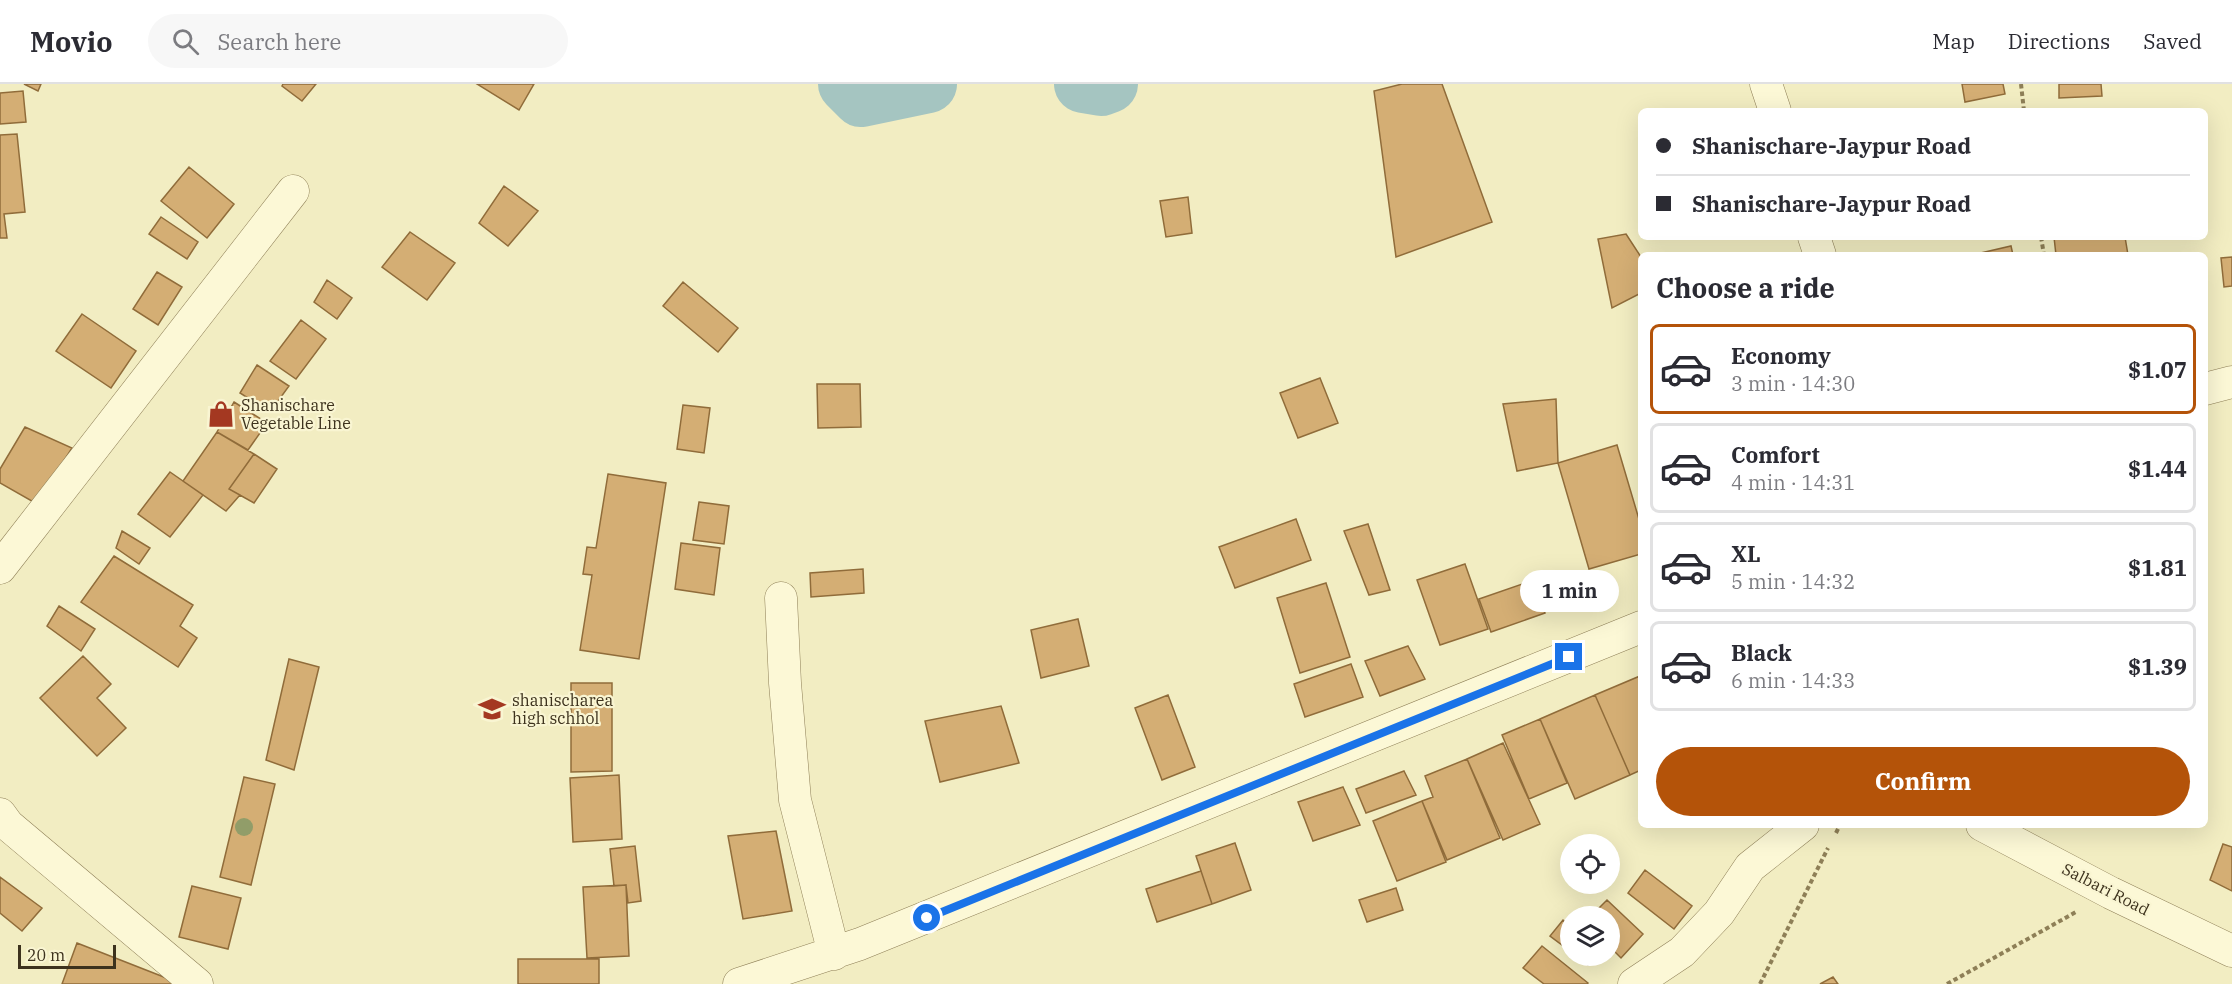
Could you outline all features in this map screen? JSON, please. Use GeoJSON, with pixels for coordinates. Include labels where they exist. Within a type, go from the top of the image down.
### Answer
{"type":"FeatureCollection","features":[{"type":"Feature","properties":{"kind":"street"},"geometry":{"type":"LineString","coordinates":[[1767,84],[1774,108]]}},
{"type":"Feature","properties":{"kind":"street"},"geometry":{"type":"LineString","coordinates":[[0,568],[292,191]]}},
{"type":"Feature","properties":{"kind":"street"},"geometry":{"type":"LineString","coordinates":[[2208,388],[2232,382]]}},
{"type":"Feature","properties":{"kind":"street"},"geometry":{"type":"LineString","coordinates":[[781,598],[785,683],[795,800],[834,954]]}},
{"type":"Feature","properties":{"kind":"street"},"geometry":{"type":"LineString","coordinates":[[739,984],[834,954],[1638,630]]}},
{"type":"Feature","properties":{"kind":"street"},"geometry":{"type":"LineString","coordinates":[[0,814],[8,825],[197,984]]}},
{"type":"Feature","properties":{"kind":"street"},"geometry":{"type":"LineString","coordinates":[[1634,984],[1682,951],[1719,913],[1750,867],[1799,828]]}},
{"type":"Feature","properties":{"kind":"street","name":"Salbari Road"},"geometry":{"type":"LineString","coordinates":[[1988,828],[2111,893],[2232,951]]}},
{"type":"Feature","properties":{"kind":"path"},"geometry":{"type":"LineString","coordinates":[[2022,84],[2024,108]]}},
{"type":"Feature","properties":{"kind":"path"},"geometry":{"type":"LineString","coordinates":[[1835,836],[1839,828]]}},
{"type":"Feature","properties":{"kind":"path"},"geometry":{"type":"LineString","coordinates":[[1760,984],[1829,846]]}},
{"type":"Feature","properties":{"kind":"path"},"geometry":{"type":"LineString","coordinates":[[1947,984],[2111,893]]}},
{"type":"Feature","properties":{"kind":"building"},"geometry":{"type":"Polygon","coordinates":[[[24,84],[41,84],[38,91],[24,84]]]}},
{"type":"Feature","properties":{"kind":"building"},"geometry":{"type":"Polygon","coordinates":[[[283,84],[316,84],[302,101],[282,86],[283,84]]]}},
{"type":"Feature","properties":{"kind":"building"},"geometry":{"type":"Polygon","coordinates":[[[477,84],[534,84],[519,110],[477,84]]]}},
{"type":"Feature","properties":{"kind":"building"},"geometry":{"type":"Polygon","coordinates":[[[1402,84],[1442,84],[1492,222],[1396,257],[1374,91],[1402,84]]]}},
{"type":"Feature","properties":{"kind":"building"},"geometry":{"type":"Polygon","coordinates":[[[1962,84],[2003,84],[2005,94],[1965,102],[1962,84]]]}},
{"type":"Feature","properties":{"kind":"building"},"geometry":{"type":"Polygon","coordinates":[[[2059,84],[2101,84],[2102,96],[2059,98],[2059,84]]]}},
{"type":"Feature","properties":{"kind":"building"},"geometry":{"type":"Polygon","coordinates":[[[23,91],[26,122],[0,124],[0,93],[23,91]]]}},
{"type":"Feature","properties":{"kind":"building"},"geometry":{"type":"Polygon","coordinates":[[[17,134],[25,212],[4,214],[7,238],[0,238],[0,135],[17,134]]]}},
{"type":"Feature","properties":{"kind":"building"},"geometry":{"type":"Polygon","coordinates":[[[189,167],[234,204],[207,238],[161,201],[189,167]]]}},
{"type":"Feature","properties":{"kind":"building"},"geometry":{"type":"Polygon","coordinates":[[[504,186],[538,211],[508,246],[479,223],[504,186]]]}},
{"type":"Feature","properties":{"kind":"building"},"geometry":{"type":"Polygon","coordinates":[[[1188,197],[1192,233],[1166,237],[1160,201],[1188,197]]]}},
{"type":"Feature","properties":{"kind":"building"},"geometry":{"type":"Polygon","coordinates":[[[161,217],[198,242],[187,259],[149,234],[161,217]]]}},
{"type":"Feature","properties":{"kind":"building"},"geometry":{"type":"Polygon","coordinates":[[[410,232],[455,263],[427,300],[382,267],[410,232]]]}},
{"type":"Feature","properties":{"kind":"building"},"geometry":{"type":"Polygon","coordinates":[[[1626,234],[1638,252],[1638,295],[1612,308],[1598,239],[1626,234]]]}},
{"type":"Feature","properties":{"kind":"building"},"geometry":{"type":"Polygon","coordinates":[[[2054,240],[2126,240],[2128,252],[2056,252],[2054,240]]]}},
{"type":"Feature","properties":{"kind":"building"},"geometry":{"type":"Polygon","coordinates":[[[2011,246],[2012,252],[1985,252],[2011,246]]]}},
{"type":"Feature","properties":{"kind":"building"},"geometry":{"type":"Polygon","coordinates":[[[2232,257],[2232,286],[2224,287],[2221,258],[2232,257]]]}},
{"type":"Feature","properties":{"kind":"building"},"geometry":{"type":"Polygon","coordinates":[[[157,272],[182,287],[158,325],[133,309],[157,272]]]}},
{"type":"Feature","properties":{"kind":"building"},"geometry":{"type":"Polygon","coordinates":[[[327,280],[352,298],[337,319],[314,302],[327,280]]]}},
{"type":"Feature","properties":{"kind":"building"},"geometry":{"type":"Polygon","coordinates":[[[683,282],[738,328],[718,352],[663,306],[683,282]]]}},
{"type":"Feature","properties":{"kind":"building"},"geometry":{"type":"Polygon","coordinates":[[[82,314],[136,351],[111,388],[56,351],[82,314]]]}},
{"type":"Feature","properties":{"kind":"building"},"geometry":{"type":"Polygon","coordinates":[[[301,320],[326,339],[296,379],[270,361],[301,320]]]}},
{"type":"Feature","properties":{"kind":"building"},"geometry":{"type":"Polygon","coordinates":[[[257,365],[289,386],[270,412],[240,393],[257,365]]]}},
{"type":"Feature","properties":{"kind":"building"},"geometry":{"type":"Polygon","coordinates":[[[1320,378],[1338,423],[1298,438],[1280,393],[1320,378]]]}},
{"type":"Feature","properties":{"kind":"building"},"geometry":{"type":"Polygon","coordinates":[[[817,384],[860,384],[861,427],[818,428],[817,384]]]}},
{"type":"Feature","properties":{"kind":"building"},"geometry":{"type":"Polygon","coordinates":[[[1556,399],[1558,463],[1517,471],[1503,404],[1556,399]]]}},
{"type":"Feature","properties":{"kind":"building"},"geometry":{"type":"Polygon","coordinates":[[[234,402],[267,423],[248,450],[217,432],[234,402]]]}},
{"type":"Feature","properties":{"kind":"building"},"geometry":{"type":"Polygon","coordinates":[[[683,405],[710,408],[704,453],[677,449],[683,405]]]}},
{"type":"Feature","properties":{"kind":"building"},"geometry":{"type":"Polygon","coordinates":[[[25,427],[72,448],[37,504],[0,483],[0,469],[25,427]]]}},
{"type":"Feature","properties":{"kind":"building"},"geometry":{"type":"Polygon","coordinates":[[[217,432],[254,454],[229,489],[240,495],[226,511],[183,481],[217,432]]]}},
{"type":"Feature","properties":{"kind":"building"},"geometry":{"type":"Polygon","coordinates":[[[1617,445],[1638,516],[1638,555],[1589,569],[1558,463],[1617,445]]]}},
{"type":"Feature","properties":{"kind":"building"},"geometry":{"type":"Polygon","coordinates":[[[254,454],[277,469],[254,503],[229,489],[254,454]]]}},
{"type":"Feature","properties":{"kind":"building"},"geometry":{"type":"Polygon","coordinates":[[[170,472],[203,495],[170,537],[138,514],[170,472]]]}},
{"type":"Feature","properties":{"kind":"building"},"geometry":{"type":"Polygon","coordinates":[[[608,474],[666,483],[639,659],[580,650],[592,575],[583,574],[587,547],[596,548],[608,474]]]}},
{"type":"Feature","properties":{"kind":"building"},"geometry":{"type":"Polygon","coordinates":[[[699,502],[729,506],[724,544],[693,540],[699,502]]]}},
{"type":"Feature","properties":{"kind":"building"},"geometry":{"type":"Polygon","coordinates":[[[1296,519],[1311,560],[1235,588],[1219,547],[1296,519]]]}},
{"type":"Feature","properties":{"kind":"building"},"geometry":{"type":"Polygon","coordinates":[[[1368,524],[1390,590],[1369,595],[1344,531],[1368,524]]]}},
{"type":"Feature","properties":{"kind":"building"},"geometry":{"type":"Polygon","coordinates":[[[122,531],[150,548],[139,564],[116,548],[122,531]]]}},
{"type":"Feature","properties":{"kind":"building"},"geometry":{"type":"Polygon","coordinates":[[[681,543],[720,548],[714,595],[675,589],[681,543]]]}},
{"type":"Feature","properties":{"kind":"building"},"geometry":{"type":"Polygon","coordinates":[[[114,556],[193,605],[180,626],[197,638],[178,667],[81,602],[114,556]]]}},
{"type":"Feature","properties":{"kind":"building"},"geometry":{"type":"Polygon","coordinates":[[[1465,564],[1488,629],[1440,645],[1417,580],[1465,564]]]}},
{"type":"Feature","properties":{"kind":"building"},"geometry":{"type":"Polygon","coordinates":[[[863,569],[864,593],[811,597],[810,573],[863,569]]]}},
{"type":"Feature","properties":{"kind":"building"},"geometry":{"type":"Polygon","coordinates":[[[1534,580],[1545,613],[1491,632],[1479,599],[1534,580]]]}},
{"type":"Feature","properties":{"kind":"building"},"geometry":{"type":"Polygon","coordinates":[[[1326,583],[1350,657],[1300,673],[1277,598],[1326,583]]]}},
{"type":"Feature","properties":{"kind":"building"},"geometry":{"type":"Polygon","coordinates":[[[59,606],[95,629],[81,651],[47,626],[59,606]]]}},
{"type":"Feature","properties":{"kind":"building"},"geometry":{"type":"Polygon","coordinates":[[[1078,619],[1089,666],[1041,678],[1031,630],[1078,619]]]}},
{"type":"Feature","properties":{"kind":"building"},"geometry":{"type":"Polygon","coordinates":[[[1408,646],[1425,679],[1380,696],[1365,661],[1408,646]]]}},
{"type":"Feature","properties":{"kind":"building"},"geometry":{"type":"Polygon","coordinates":[[[83,656],[111,684],[97,698],[126,728],[97,756],[40,698],[83,656]]]}},
{"type":"Feature","properties":{"kind":"building"},"geometry":{"type":"Polygon","coordinates":[[[289,659],[319,667],[294,770],[266,760],[289,659]]]}},
{"type":"Feature","properties":{"kind":"building"},"geometry":{"type":"Polygon","coordinates":[[[1351,664],[1363,697],[1305,717],[1294,684],[1351,664]]]}},
{"type":"Feature","properties":{"kind":"building"},"geometry":{"type":"Polygon","coordinates":[[[1638,677],[1638,771],[1630,775],[1595,695],[1638,677]]]}},
{"type":"Feature","properties":{"kind":"building"},"geometry":{"type":"Polygon","coordinates":[[[571,683],[612,683],[612,771],[571,772],[571,683]]]}},
{"type":"Feature","properties":{"kind":"building"},"geometry":{"type":"Polygon","coordinates":[[[1168,695],[1195,767],[1162,780],[1135,708],[1168,695]]]}},
{"type":"Feature","properties":{"kind":"building"},"geometry":{"type":"Polygon","coordinates":[[[1595,695],[1630,775],[1575,799],[1540,719],[1595,695]]]}},
{"type":"Feature","properties":{"kind":"building"},"geometry":{"type":"Polygon","coordinates":[[[1001,706],[1019,763],[940,782],[925,721],[1001,706]]]}},
{"type":"Feature","properties":{"kind":"building"},"geometry":{"type":"Polygon","coordinates":[[[1540,719],[1567,783],[1529,799],[1502,735],[1540,719]]]}},
{"type":"Feature","properties":{"kind":"building"},"geometry":{"type":"Polygon","coordinates":[[[1503,743],[1540,824],[1503,840],[1467,759],[1503,743]]]}},
{"type":"Feature","properties":{"kind":"building"},"geometry":{"type":"Polygon","coordinates":[[[1467,759],[1500,838],[1447,860],[1422,801],[1433,797],[1425,776],[1467,759]]]}},
{"type":"Feature","properties":{"kind":"building"},"geometry":{"type":"Polygon","coordinates":[[[1404,771],[1416,795],[1366,813],[1356,789],[1404,771]]]}},
{"type":"Feature","properties":{"kind":"building"},"geometry":{"type":"Polygon","coordinates":[[[619,775],[622,839],[573,842],[570,778],[619,775]]]}},
{"type":"Feature","properties":{"kind":"building"},"geometry":{"type":"Polygon","coordinates":[[[244,777],[275,784],[251,885],[220,877],[244,777]]]}},
{"type":"Feature","properties":{"kind":"building"},"geometry":{"type":"Polygon","coordinates":[[[1343,787],[1360,825],[1313,841],[1298,802],[1343,787]]]}},
{"type":"Feature","properties":{"kind":"building"},"geometry":{"type":"Polygon","coordinates":[[[1422,801],[1446,862],[1397,881],[1373,821],[1422,801]]]}},
{"type":"Feature","properties":{"kind":"building"},"geometry":{"type":"Polygon","coordinates":[[[776,831],[792,911],[743,919],[728,836],[776,831]]]}},
{"type":"Feature","properties":{"kind":"building"},"geometry":{"type":"Polygon","coordinates":[[[1235,843],[1251,890],[1212,904],[1196,856],[1235,843]]]}},
{"type":"Feature","properties":{"kind":"building"},"geometry":{"type":"Polygon","coordinates":[[[2223,844],[2232,847],[2232,891],[2210,880],[2223,844]]]}},
{"type":"Feature","properties":{"kind":"building"},"geometry":{"type":"Polygon","coordinates":[[[635,846],[641,901],[628,903],[626,885],[614,886],[610,849],[635,846]]]}},
{"type":"Feature","properties":{"kind":"building"},"geometry":{"type":"Polygon","coordinates":[[[1645,870],[1692,906],[1674,929],[1628,893],[1645,870]]]}},
{"type":"Feature","properties":{"kind":"building"},"geometry":{"type":"Polygon","coordinates":[[[1201,871],[1212,904],[1157,922],[1146,889],[1201,871]]]}},
{"type":"Feature","properties":{"kind":"building"},"geometry":{"type":"Polygon","coordinates":[[[0,877],[42,908],[22,931],[0,913],[0,877]]]}},
{"type":"Feature","properties":{"kind":"building"},"geometry":{"type":"Polygon","coordinates":[[[626,885],[629,956],[587,958],[583,887],[626,885]]]}},
{"type":"Feature","properties":{"kind":"building"},"geometry":{"type":"Polygon","coordinates":[[[192,886],[241,898],[228,949],[179,937],[192,886]]]}},
{"type":"Feature","properties":{"kind":"building"},"geometry":{"type":"Polygon","coordinates":[[[1396,888],[1403,910],[1367,922],[1359,900],[1396,888]]]}},
{"type":"Feature","properties":{"kind":"building"},"geometry":{"type":"Polygon","coordinates":[[[1607,900],[1613,906],[1601,906],[1607,900]]]}},
{"type":"Feature","properties":{"kind":"building"},"geometry":{"type":"Polygon","coordinates":[[[1620,912],[1643,934],[1620,957],[1620,912]]]}},
{"type":"Feature","properties":{"kind":"building"},"geometry":{"type":"Polygon","coordinates":[[[1560,924],[1560,944],[1550,936],[1560,924]]]}},
{"type":"Feature","properties":{"kind":"building"},"geometry":{"type":"Polygon","coordinates":[[[77,943],[174,981],[173,984],[62,984],[77,943]]]}},
{"type":"Feature","properties":{"kind":"building"},"geometry":{"type":"Polygon","coordinates":[[[1542,946],[1560,960],[1560,966],[1567,966],[1588,983],[1544,984],[1523,968],[1542,946]]]}},
{"type":"Feature","properties":{"kind":"building"},"geometry":{"type":"Polygon","coordinates":[[[518,959],[599,959],[599,984],[518,984],[518,959]]]}},
{"type":"Feature","properties":{"kind":"building"},"geometry":{"type":"Polygon","coordinates":[[[1833,977],[1838,984],[1820,984],[1833,977]]]}},
{"type":"Feature","properties":{"kind":"waterway"},"geometry":{"type":"LineString","coordinates":[[847,84],[861,98],[928,84]]}},
{"type":"Feature","properties":{"kind":"waterway"},"geometry":{"type":"LineString","coordinates":[[1083,84],[1101,87],[1109,84]]}},
{"type":"Feature","properties":{"kind":"place","name":"Shanischare Vegetable Line"},"geometry":{"type":"Point","coordinates":[221,414]}},
{"type":"Feature","properties":{"kind":"place","name":"shanischarea high schhol"},"geometry":{"type":"Point","coordinates":[492,709]}},
{"type":"Feature","properties":{"kind":"route"},"geometry":{"type":"LineString","coordinates":[[927,918],[1569,657]]}}]}
